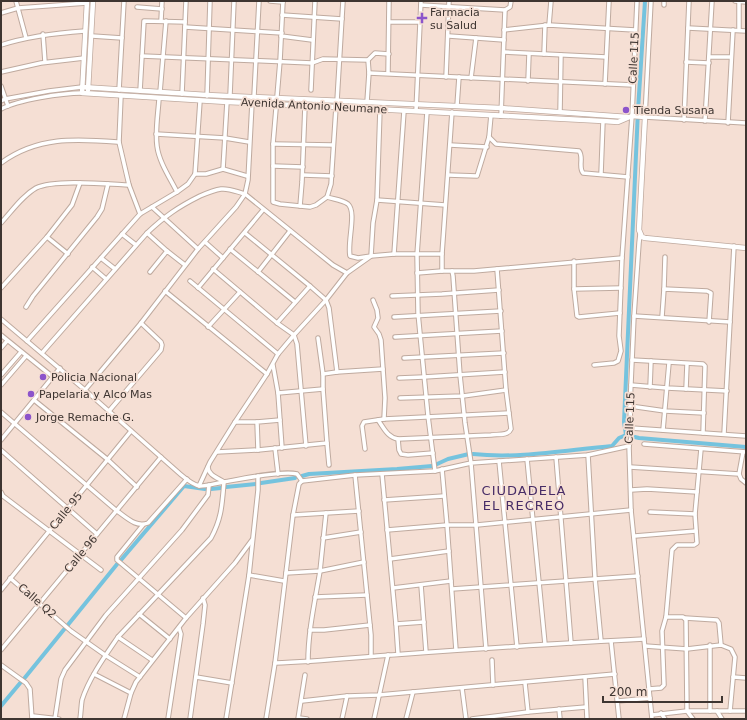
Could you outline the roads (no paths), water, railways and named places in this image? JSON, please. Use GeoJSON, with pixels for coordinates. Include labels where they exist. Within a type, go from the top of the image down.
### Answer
{"type":"FeatureCollection","features":[{"type":"Feature","properties":{"kind":"street"},"geometry":{"type":"LineString","coordinates":[[16,1],[26,38]]}},
{"type":"Feature","properties":{"kind":"street"},"geometry":{"type":"LineString","coordinates":[[86,90],[92,36],[93,1]]}},
{"type":"Feature","properties":{"kind":"street"},"geometry":{"type":"LineString","coordinates":[[119,90],[124,1]]}},
{"type":"Feature","properties":{"kind":"street"},"geometry":{"type":"LineString","coordinates":[[160,92],[164,21],[162,1]]}},
{"type":"Feature","properties":{"kind":"street"},"geometry":{"type":"LineString","coordinates":[[182,94],[186,1]]}},
{"type":"Feature","properties":{"kind":"street"},"geometry":{"type":"LineString","coordinates":[[207,101],[210,1]]}},
{"type":"Feature","properties":{"kind":"street"},"geometry":{"type":"LineString","coordinates":[[230,95],[234,1]]}},
{"type":"Feature","properties":{"kind":"street"},"geometry":{"type":"LineString","coordinates":[[254,96],[259,1]]}},
{"type":"Feature","properties":{"kind":"street"},"geometry":{"type":"LineString","coordinates":[[270,1],[283,1],[278,98],[273,144],[273,202],[300,206],[316,206],[327,197],[332,184],[336,107]]}},
{"type":"Feature","properties":{"kind":"street"},"geometry":{"type":"LineString","coordinates":[[311,90],[312,40],[315,1]]}},
{"type":"Feature","properties":{"kind":"street"},"geometry":{"type":"LineString","coordinates":[[337,101],[343,1]]}},
{"type":"Feature","properties":{"kind":"street"},"geometry":{"type":"LineString","coordinates":[[388,73],[389,1]]}},
{"type":"Feature","properties":{"kind":"street"},"geometry":{"type":"LineString","coordinates":[[446,76],[449,1]]}},
{"type":"Feature","properties":{"kind":"street"},"geometry":{"type":"LineString","coordinates":[[416,111],[421,3],[449,7],[505,10],[510,7],[511,1]]}},
{"type":"Feature","properties":{"kind":"street"},"geometry":{"type":"LineString","coordinates":[[544,54],[551,1]]}},
{"type":"Feature","properties":{"kind":"street"},"geometry":{"type":"LineString","coordinates":[[605,84],[609,1]]}},
{"type":"Feature","properties":{"kind":"street","name":"Calle 115"},"geometry":{"type":"LineString","coordinates":[[594,365],[614,363],[618,360],[621,351],[620,313],[622,258],[628,177],[637,1]]}},
{"type":"Feature","properties":{"kind":"street"},"geometry":{"type":"LineString","coordinates":[[644,117],[651,1]]}},
{"type":"Feature","properties":{"kind":"street"},"geometry":{"type":"LineString","coordinates":[[684,120],[689,1]]}},
{"type":"Feature","properties":{"kind":"street"},"geometry":{"type":"LineString","coordinates":[[706,121],[712,1]]}},
{"type":"Feature","properties":{"kind":"street"},"geometry":{"type":"LineString","coordinates":[[735,1],[746,2]]}},
{"type":"Feature","properties":{"kind":"street"},"geometry":{"type":"LineString","coordinates":[[739,1],[739,30]]}},
{"type":"Feature","properties":{"kind":"street"},"geometry":{"type":"LineString","coordinates":[[1,14],[18,8],[87,2],[84,58],[86,90]]}},
{"type":"Feature","properties":{"kind":"street"},"geometry":{"type":"LineString","coordinates":[[137,8],[162,9]]}},
{"type":"Feature","properties":{"kind":"street"},"geometry":{"type":"LineString","coordinates":[[501,116],[505,10]]}},
{"type":"Feature","properties":{"kind":"street"},"geometry":{"type":"LineString","coordinates":[[282,15],[342,19]]}},
{"type":"Feature","properties":{"kind":"street"},"geometry":{"type":"LineString","coordinates":[[140,91],[144,21],[164,21],[233,30],[258,30],[312,40]]}},
{"type":"Feature","properties":{"kind":"street"},"geometry":{"type":"LineString","coordinates":[[389,22],[420,22]]}},
{"type":"Feature","properties":{"kind":"street"},"geometry":{"type":"LineString","coordinates":[[504,30],[547,25],[635,30]]}},
{"type":"Feature","properties":{"kind":"street"},"geometry":{"type":"LineString","coordinates":[[688,28],[746,31]]}},
{"type":"Feature","properties":{"kind":"street"},"geometry":{"type":"LineString","coordinates":[[1,45],[43,34],[85,30]]}},
{"type":"Feature","properties":{"kind":"street"},"geometry":{"type":"LineString","coordinates":[[728,122],[733,30]]}},
{"type":"Feature","properties":{"kind":"street"},"geometry":{"type":"LineString","coordinates":[[43,34],[45,62]]}},
{"type":"Feature","properties":{"kind":"street"},"geometry":{"type":"LineString","coordinates":[[92,36],[122,38]]}},
{"type":"Feature","properties":{"kind":"street"},"geometry":{"type":"LineString","coordinates":[[448,36],[504,40]]}},
{"type":"Feature","properties":{"kind":"street"},"geometry":{"type":"LineString","coordinates":[[471,78],[476,38]]}},
{"type":"Feature","properties":{"kind":"street"},"geometry":{"type":"LineString","coordinates":[[504,52],[606,57]]}},
{"type":"Feature","properties":{"kind":"street"},"geometry":{"type":"LineString","coordinates":[[367,102],[370,73],[368,60],[374,53],[389,54]]}},
{"type":"Feature","properties":{"kind":"street"},"geometry":{"type":"LineString","coordinates":[[528,81],[529,54]]}},
{"type":"Feature","properties":{"kind":"street"},"geometry":{"type":"LineString","coordinates":[[560,112],[562,55]]}},
{"type":"Feature","properties":{"kind":"street"},"geometry":{"type":"LineString","coordinates":[[142,56],[312,63],[324,59],[368,60]]}},
{"type":"Feature","properties":{"kind":"street"},"geometry":{"type":"LineString","coordinates":[[709,57],[731,57]]}},
{"type":"Feature","properties":{"kind":"street"},"geometry":{"type":"LineString","coordinates":[[1,72],[45,62],[84,58]]}},
{"type":"Feature","properties":{"kind":"street"},"geometry":{"type":"LineString","coordinates":[[686,62],[709,63]]}},
{"type":"Feature","properties":{"kind":"street"},"geometry":{"type":"LineString","coordinates":[[370,73],[633,85]]}},
{"type":"Feature","properties":{"kind":"street"},"geometry":{"type":"LineString","coordinates":[[457,106],[459,77]]}},
{"type":"Feature","properties":{"kind":"street"},"geometry":{"type":"LineString","coordinates":[[1,86],[8,106]]}},
{"type":"Feature","properties":{"kind":"street","name":"Avenida Antonio Neumane"},"geometry":{"type":"LineString","coordinates":[[1,110],[8,106],[40,98],[71,93],[82,93],[86,90],[121,96],[159,99],[452,112],[618,122],[631,116]]}},
{"type":"Feature","properties":{"kind":"street","name":"Avenida Antonio Neumane"},"geometry":{"type":"LineString","coordinates":[[1,101],[48,91],[119,90],[501,108],[746,124]]}},
{"type":"Feature","properties":{"kind":"street"},"geometry":{"type":"LineString","coordinates":[[121,96],[119,142],[129,185],[140,214]]}},
{"type":"Feature","properties":{"kind":"street"},"geometry":{"type":"LineString","coordinates":[[159,99],[156,134],[157,146],[159,156],[177,192]]}},
{"type":"Feature","properties":{"kind":"street"},"geometry":{"type":"LineString","coordinates":[[27,341],[140,214],[188,184],[195,174],[200,100]]}},
{"type":"Feature","properties":{"kind":"street"},"geometry":{"type":"LineString","coordinates":[[224,169],[227,102]]}},
{"type":"Feature","properties":{"kind":"street"},"geometry":{"type":"LineString","coordinates":[[85,390],[141,323],[198,249],[236,207],[245,194],[252,103]]}},
{"type":"Feature","properties":{"kind":"street"},"geometry":{"type":"LineString","coordinates":[[300,206],[303,175],[305,106]]}},
{"type":"Feature","properties":{"kind":"street"},"geometry":{"type":"LineString","coordinates":[[371,256],[372,224],[375,203],[377,200],[380,109]]}},
{"type":"Feature","properties":{"kind":"street"},"geometry":{"type":"LineString","coordinates":[[394,254],[399,202],[404,111]]}},
{"type":"Feature","properties":{"kind":"street"},"geometry":{"type":"LineString","coordinates":[[428,112],[417,255],[417,273],[418,316],[435,471]]}},
{"type":"Feature","properties":{"kind":"street"},"geometry":{"type":"LineString","coordinates":[[442,271],[452,112]]}},
{"type":"Feature","properties":{"kind":"street"},"geometry":{"type":"LineString","coordinates":[[448,175],[477,176],[487,147],[491,115]]}},
{"type":"Feature","properties":{"kind":"street","name":"Calle 115"},"geometry":{"type":"LineString","coordinates":[[644,117],[640,234],[634,316],[630,406],[631,438],[629,446],[631,510],[635,536],[652,717]]}},
{"type":"Feature","properties":{"kind":"street"},"geometry":{"type":"LineString","coordinates":[[601,174],[603,121]]}},
{"type":"Feature","properties":{"kind":"street"},"geometry":{"type":"LineString","coordinates":[[156,134],[225,138],[249,142]]}},
{"type":"Feature","properties":{"kind":"street"},"geometry":{"type":"LineString","coordinates":[[489,138],[496,144],[579,151],[581,153],[580,169],[582,172],[587,174],[628,177]]}},
{"type":"Feature","properties":{"kind":"street"},"geometry":{"type":"LineString","coordinates":[[1,162],[29,147],[52,141],[87,140],[119,142]]}},
{"type":"Feature","properties":{"kind":"street"},"geometry":{"type":"LineString","coordinates":[[273,144],[333,145]]}},
{"type":"Feature","properties":{"kind":"street"},"geometry":{"type":"LineString","coordinates":[[450,145],[487,147]]}},
{"type":"Feature","properties":{"kind":"street"},"geometry":{"type":"LineString","coordinates":[[273,166],[303,168]]}},
{"type":"Feature","properties":{"kind":"street"},"geometry":{"type":"LineString","coordinates":[[195,174],[211,173],[224,169],[247,176]]}},
{"type":"Feature","properties":{"kind":"street"},"geometry":{"type":"LineString","coordinates":[[303,175],[332,176]]}},
{"type":"Feature","properties":{"kind":"street"},"geometry":{"type":"LineString","coordinates":[[1,223],[25,196],[37,188],[49,184],[80,183],[129,185]]}},
{"type":"Feature","properties":{"kind":"street"},"geometry":{"type":"LineString","coordinates":[[1,288],[72,205],[80,183]]}},
{"type":"Feature","properties":{"kind":"street"},"geometry":{"type":"LineString","coordinates":[[26,307],[33,296],[97,217],[102,209],[108,184]]}},
{"type":"Feature","properties":{"kind":"street"},"geometry":{"type":"LineString","coordinates":[[42,353],[146,233],[164,217],[180,206],[212,191],[230,189],[245,194],[333,265],[347,273]]}},
{"type":"Feature","properties":{"kind":"street"},"geometry":{"type":"LineString","coordinates":[[327,197],[346,203],[352,211],[349,234],[350,256],[352,258],[394,254],[442,254]]}},
{"type":"Feature","properties":{"kind":"street"},"geometry":{"type":"LineString","coordinates":[[377,200],[446,205]]}},
{"type":"Feature","properties":{"kind":"street"},"geometry":{"type":"LineString","coordinates":[[152,207],[198,249]]}},
{"type":"Feature","properties":{"kind":"street"},"geometry":{"type":"LineString","coordinates":[[198,288],[263,210]]}},
{"type":"Feature","properties":{"kind":"street"},"geometry":{"type":"LineString","coordinates":[[258,272],[290,231]]}},
{"type":"Feature","properties":{"kind":"street"},"geometry":{"type":"LineString","coordinates":[[146,233],[185,265]]}},
{"type":"Feature","properties":{"kind":"street"},"geometry":{"type":"LineString","coordinates":[[244,233],[326,300],[329,308],[337,372]]}},
{"type":"Feature","properties":{"kind":"street"},"geometry":{"type":"LineString","coordinates":[[122,234],[136,245]]}},
{"type":"Feature","properties":{"kind":"street"},"geometry":{"type":"LineString","coordinates":[[640,234],[644,238],[746,248]]}},
{"type":"Feature","properties":{"kind":"street"},"geometry":{"type":"LineString","coordinates":[[46,237],[68,254]]}},
{"type":"Feature","properties":{"kind":"street"},"geometry":{"type":"LineString","coordinates":[[205,242],[223,258]]}},
{"type":"Feature","properties":{"kind":"street"},"geometry":{"type":"LineString","coordinates":[[724,434],[734,246]]}},
{"type":"Feature","properties":{"kind":"street"},"geometry":{"type":"LineString","coordinates":[[230,249],[295,302]]}},
{"type":"Feature","properties":{"kind":"street"},"geometry":{"type":"LineString","coordinates":[[150,272],[168,251]]}},
{"type":"Feature","properties":{"kind":"street"},"geometry":{"type":"LineString","coordinates":[[199,486],[208,467],[235,422],[273,365],[278,354],[326,300],[347,273],[371,256]]}},
{"type":"Feature","properties":{"kind":"street"},"geometry":{"type":"LineString","coordinates":[[662,317],[666,257]]}},
{"type":"Feature","properties":{"kind":"street"},"geometry":{"type":"LineString","coordinates":[[101,258],[115,269]]}},
{"type":"Feature","properties":{"kind":"street"},"geometry":{"type":"LineString","coordinates":[[417,273],[497,269],[574,261],[622,258]]}},
{"type":"Feature","properties":{"kind":"street"},"geometry":{"type":"LineString","coordinates":[[574,261],[576,314],[579,317],[620,313]]}},
{"type":"Feature","properties":{"kind":"street"},"geometry":{"type":"LineString","coordinates":[[92,267],[106,279]]}},
{"type":"Feature","properties":{"kind":"street"},"geometry":{"type":"LineString","coordinates":[[213,269],[277,323],[294,335],[297,344],[306,446]]}},
{"type":"Feature","properties":{"kind":"street"},"geometry":{"type":"LineString","coordinates":[[378,420],[387,434],[392,438],[398,439],[508,433],[511,429],[506,390],[497,269]]}},
{"type":"Feature","properties":{"kind":"street"},"geometry":{"type":"LineString","coordinates":[[452,271],[462,396],[470,450],[477,525],[486,648]]}},
{"type":"Feature","properties":{"kind":"street"},"geometry":{"type":"LineString","coordinates":[[190,281],[278,354]]}},
{"type":"Feature","properties":{"kind":"street"},"geometry":{"type":"LineString","coordinates":[[277,323],[310,286]]}},
{"type":"Feature","properties":{"kind":"street"},"geometry":{"type":"LineString","coordinates":[[574,289],[621,288]]}},
{"type":"Feature","properties":{"kind":"street"},"geometry":{"type":"LineString","coordinates":[[664,289],[711,293],[709,322]]}},
{"type":"Feature","properties":{"kind":"street"},"geometry":{"type":"LineString","coordinates":[[392,296],[455,294],[499,290]]}},
{"type":"Feature","properties":{"kind":"street"},"geometry":{"type":"LineString","coordinates":[[165,291],[267,374]]}},
{"type":"Feature","properties":{"kind":"street"},"geometry":{"type":"LineString","coordinates":[[208,327],[240,292]]}},
{"type":"Feature","properties":{"kind":"street"},"geometry":{"type":"LineString","coordinates":[[373,300],[378,318],[374,327],[381,340],[384,418]]}},
{"type":"Feature","properties":{"kind":"street"},"geometry":{"type":"LineString","coordinates":[[394,317],[501,311]]}},
{"type":"Feature","properties":{"kind":"street"},"geometry":{"type":"LineString","coordinates":[[634,316],[662,317],[709,322],[730,322]]}},
{"type":"Feature","properties":{"kind":"street"},"geometry":{"type":"LineString","coordinates":[[1,319],[60,368],[186,479],[199,486],[278,474],[295,473],[301,479],[435,471],[471,463],[588,455],[629,446]]}},
{"type":"Feature","properties":{"kind":"street"},"geometry":{"type":"LineString","coordinates":[[109,411],[161,350],[161,342],[141,323]]}},
{"type":"Feature","properties":{"kind":"street"},"geometry":{"type":"LineString","coordinates":[[395,337],[502,331]]}},
{"type":"Feature","properties":{"kind":"street"},"geometry":{"type":"LineString","coordinates":[[1,335],[53,377]]}},
{"type":"Feature","properties":{"kind":"street"},"geometry":{"type":"LineString","coordinates":[[318,338],[323,374],[329,465]]}},
{"type":"Feature","properties":{"kind":"street"},"geometry":{"type":"LineString","coordinates":[[1,348],[7,341]]}},
{"type":"Feature","properties":{"kind":"street"},"geometry":{"type":"LineString","coordinates":[[1,375],[21,352]]}},
{"type":"Feature","properties":{"kind":"street"},"geometry":{"type":"LineString","coordinates":[[404,358],[504,352]]}},
{"type":"Feature","properties":{"kind":"street"},"geometry":{"type":"LineString","coordinates":[[1,385],[26,356]]}},
{"type":"Feature","properties":{"kind":"street"},"geometry":{"type":"LineString","coordinates":[[632,360],[703,364],[705,366],[703,433]]}},
{"type":"Feature","properties":{"kind":"street"},"geometry":{"type":"LineString","coordinates":[[650,361],[650,387]]}},
{"type":"Feature","properties":{"kind":"street"},"geometry":{"type":"LineString","coordinates":[[663,430],[669,363]]}},
{"type":"Feature","properties":{"kind":"street"},"geometry":{"type":"LineString","coordinates":[[686,389],[687,364]]}},
{"type":"Feature","properties":{"kind":"street"},"geometry":{"type":"LineString","coordinates":[[273,365],[278,393],[282,448]]}},
{"type":"Feature","properties":{"kind":"street"},"geometry":{"type":"LineString","coordinates":[[1,440],[60,368]]}},
{"type":"Feature","properties":{"kind":"street"},"geometry":{"type":"LineString","coordinates":[[323,374],[383,369]]}},
{"type":"Feature","properties":{"kind":"street"},"geometry":{"type":"LineString","coordinates":[[400,378],[505,372]]}},
{"type":"Feature","properties":{"kind":"street"},"geometry":{"type":"LineString","coordinates":[[631,385],[727,391]]}},
{"type":"Feature","properties":{"kind":"street"},"geometry":{"type":"LineString","coordinates":[[278,393],[323,389]]}},
{"type":"Feature","properties":{"kind":"street"},"geometry":{"type":"LineString","coordinates":[[400,398],[462,396],[506,390]]}},
{"type":"Feature","properties":{"kind":"street"},"geometry":{"type":"LineString","coordinates":[[34,400],[107,459],[137,487]]}},
{"type":"Feature","properties":{"kind":"street"},"geometry":{"type":"LineString","coordinates":[[630,406],[665,411],[704,413]]}},
{"type":"Feature","properties":{"kind":"street"},"geometry":{"type":"LineString","coordinates":[[1,412],[117,511],[137,525],[148,523],[186,479]]}},
{"type":"Feature","properties":{"kind":"street"},"geometry":{"type":"LineString","coordinates":[[365,449],[362,426],[364,422],[384,418],[509,413]]}},
{"type":"Feature","properties":{"kind":"street"},"geometry":{"type":"LineString","coordinates":[[235,422],[280,420]]}},
{"type":"Feature","properties":{"kind":"street"},"geometry":{"type":"LineString","coordinates":[[257,422],[258,450]]}},
{"type":"Feature","properties":{"kind":"street"},"geometry":{"type":"LineString","coordinates":[[631,430],[663,430],[746,436]]}},
{"type":"Feature","properties":{"kind":"street","name":"Calle 95"},"geometry":{"type":"LineString","coordinates":[[1,590],[130,431]]}},
{"type":"Feature","properties":{"kind":"street"},"geometry":{"type":"LineString","coordinates":[[398,439],[401,454],[408,455],[433,453]]}},
{"type":"Feature","properties":{"kind":"street"},"geometry":{"type":"LineString","coordinates":[[217,452],[258,450],[327,443]]}},
{"type":"Feature","properties":{"kind":"street"},"geometry":{"type":"LineString","coordinates":[[644,444],[745,452],[739,474],[741,479],[746,483]]}},
{"type":"Feature","properties":{"kind":"street"},"geometry":{"type":"LineString","coordinates":[[275,448],[278,474]]}},
{"type":"Feature","properties":{"kind":"street"},"geometry":{"type":"LineString","coordinates":[[649,689],[663,687],[664,663],[662,631],[666,617],[672,550],[676,545],[697,543],[695,514],[701,449]]}},
{"type":"Feature","properties":{"kind":"street"},"geometry":{"type":"LineString","coordinates":[[1,450],[97,534]]}},
{"type":"Feature","properties":{"kind":"street"},"geometry":{"type":"LineString","coordinates":[[588,455],[601,641]]}},
{"type":"Feature","properties":{"kind":"street","name":"Calle 96"},"geometry":{"type":"LineString","coordinates":[[1,650],[161,457]]}},
{"type":"Feature","properties":{"kind":"street"},"geometry":{"type":"LineString","coordinates":[[556,457],[571,642]]}},
{"type":"Feature","properties":{"kind":"street"},"geometry":{"type":"LineString","coordinates":[[527,458],[545,644]]}},
{"type":"Feature","properties":{"kind":"street"},"geometry":{"type":"LineString","coordinates":[[499,461],[517,647]]}},
{"type":"Feature","properties":{"kind":"street"},"geometry":{"type":"LineString","coordinates":[[208,467],[208,471],[213,476],[224,482]]}},
{"type":"Feature","properties":{"kind":"street"},"geometry":{"type":"LineString","coordinates":[[630,467],[739,474]]}},
{"type":"Feature","properties":{"kind":"street"},"geometry":{"type":"LineString","coordinates":[[442,470],[456,650]]}},
{"type":"Feature","properties":{"kind":"street"},"geometry":{"type":"LineString","coordinates":[[382,474],[398,654]]}},
{"type":"Feature","properties":{"kind":"street"},"geometry":{"type":"LineString","coordinates":[[226,719],[253,539],[258,476]]}},
{"type":"Feature","properties":{"kind":"street"},"geometry":{"type":"LineString","coordinates":[[356,476],[370,625],[371,656]]}},
{"type":"Feature","properties":{"kind":"street"},"geometry":{"type":"LineString","coordinates":[[266,719],[275,663],[293,515],[298,486],[301,479]]}},
{"type":"Feature","properties":{"kind":"street"},"geometry":{"type":"LineString","coordinates":[[80,719],[82,701],[94,674],[118,637],[211,538],[218,525],[223,502],[224,482]]}},
{"type":"Feature","properties":{"kind":"street"},"geometry":{"type":"LineString","coordinates":[[1,665],[26,683],[30,689],[33,717],[57,719],[61,679],[65,670],[106,615],[182,530],[208,495],[209,485]]}},
{"type":"Feature","properties":{"kind":"street"},"geometry":{"type":"LineString","coordinates":[[631,490],[647,489],[697,492]]}},
{"type":"Feature","properties":{"kind":"street"},"geometry":{"type":"LineString","coordinates":[[2,496],[101,570]]}},
{"type":"Feature","properties":{"kind":"street"},"geometry":{"type":"LineString","coordinates":[[384,500],[444,496]]}},
{"type":"Feature","properties":{"kind":"street"},"geometry":{"type":"LineString","coordinates":[[293,515],[359,510]]}},
{"type":"Feature","properties":{"kind":"street"},"geometry":{"type":"LineString","coordinates":[[387,530],[447,525],[477,525],[631,510]]}},
{"type":"Feature","properties":{"kind":"street"},"geometry":{"type":"LineString","coordinates":[[650,512],[695,514]]}},
{"type":"Feature","properties":{"kind":"street"},"geometry":{"type":"LineString","coordinates":[[308,662],[310,630],[320,571],[326,513]]}},
{"type":"Feature","properties":{"kind":"street"},"geometry":{"type":"LineString","coordinates":[[143,525],[117,560],[186,618]]}},
{"type":"Feature","properties":{"kind":"street"},"geometry":{"type":"LineString","coordinates":[[635,536],[696,531]]}},
{"type":"Feature","properties":{"kind":"street"},"geometry":{"type":"LineString","coordinates":[[323,538],[361,532]]}},
{"type":"Feature","properties":{"kind":"street"},"geometry":{"type":"LineString","coordinates":[[124,719],[130,693],[152,660],[203,598],[235,563],[253,539]]}},
{"type":"Feature","properties":{"kind":"street"},"geometry":{"type":"LineString","coordinates":[[390,559],[449,551]]}},
{"type":"Feature","properties":{"kind":"street"},"geometry":{"type":"LineString","coordinates":[[286,573],[320,571],[364,562]]}},
{"type":"Feature","properties":{"kind":"street"},"geometry":{"type":"LineString","coordinates":[[248,575],[284,581]]}},
{"type":"Feature","properties":{"kind":"street"},"geometry":{"type":"LineString","coordinates":[[452,589],[638,576]]}},
{"type":"Feature","properties":{"kind":"street","name":"Calle Q2"},"geometry":{"type":"LineString","coordinates":[[10,578],[63,624],[105,656],[140,677]]}},
{"type":"Feature","properties":{"kind":"street"},"geometry":{"type":"LineString","coordinates":[[393,588],[451,581]]}},
{"type":"Feature","properties":{"kind":"street"},"geometry":{"type":"LineString","coordinates":[[421,585],[426,652]]}},
{"type":"Feature","properties":{"kind":"street"},"geometry":{"type":"LineString","coordinates":[[315,597],[367,595]]}},
{"type":"Feature","properties":{"kind":"street"},"geometry":{"type":"LineString","coordinates":[[190,719],[203,624],[205,605],[203,598]]}},
{"type":"Feature","properties":{"kind":"street"},"geometry":{"type":"LineString","coordinates":[[139,614],[170,639]]}},
{"type":"Feature","properties":{"kind":"street"},"geometry":{"type":"LineString","coordinates":[[666,617],[718,620],[720,623],[722,645]]}},
{"type":"Feature","properties":{"kind":"street"},"geometry":{"type":"LineString","coordinates":[[685,618],[687,711],[693,719]]}},
{"type":"Feature","properties":{"kind":"street"},"geometry":{"type":"LineString","coordinates":[[396,624],[424,622]]}},
{"type":"Feature","properties":{"kind":"street"},"geometry":{"type":"LineString","coordinates":[[310,630],[370,625]]}},
{"type":"Feature","properties":{"kind":"street"},"geometry":{"type":"LineString","coordinates":[[168,719],[181,634],[179,628]]}},
{"type":"Feature","properties":{"kind":"street"},"geometry":{"type":"LineString","coordinates":[[118,637],[152,660]]}},
{"type":"Feature","properties":{"kind":"street"},"geometry":{"type":"LineString","coordinates":[[275,663],[308,662],[371,656],[517,647],[571,642],[644,639]]}},
{"type":"Feature","properties":{"kind":"street"},"geometry":{"type":"LineString","coordinates":[[611,641],[619,719]]}},
{"type":"Feature","properties":{"kind":"street"},"geometry":{"type":"LineString","coordinates":[[645,646],[686,649],[710,645],[722,645],[732,649],[734,653],[734,677],[730,711]]}},
{"type":"Feature","properties":{"kind":"street"},"geometry":{"type":"LineString","coordinates":[[710,645],[710,711]]}},
{"type":"Feature","properties":{"kind":"street"},"geometry":{"type":"LineString","coordinates":[[374,719],[388,655]]}},
{"type":"Feature","properties":{"kind":"street"},"geometry":{"type":"LineString","coordinates":[[492,660],[493,685]]}},
{"type":"Feature","properties":{"kind":"street"},"geometry":{"type":"LineString","coordinates":[[94,674],[130,693]]}},
{"type":"Feature","properties":{"kind":"street"},"geometry":{"type":"LineString","coordinates":[[302,700],[525,683],[615,674]]}},
{"type":"Feature","properties":{"kind":"street"},"geometry":{"type":"LineString","coordinates":[[305,675],[298,718],[307,719]]}},
{"type":"Feature","properties":{"kind":"street"},"geometry":{"type":"LineString","coordinates":[[196,677],[232,683]]}},
{"type":"Feature","properties":{"kind":"street"},"geometry":{"type":"LineString","coordinates":[[585,677],[587,719]]}},
{"type":"Feature","properties":{"kind":"street"},"geometry":{"type":"LineString","coordinates":[[734,677],[746,678]]}},
{"type":"Feature","properties":{"kind":"street"},"geometry":{"type":"LineString","coordinates":[[525,683],[528,712]]}},
{"type":"Feature","properties":{"kind":"street"},"geometry":{"type":"LineString","coordinates":[[462,688],[466,719]]}},
{"type":"Feature","properties":{"kind":"street"},"geometry":{"type":"LineString","coordinates":[[406,719],[412,692]]}},
{"type":"Feature","properties":{"kind":"street"},"geometry":{"type":"LineString","coordinates":[[342,719],[347,696]]}},
{"type":"Feature","properties":{"kind":"street"},"geometry":{"type":"LineString","coordinates":[[618,701],[650,698]]}},
{"type":"Feature","properties":{"kind":"street"},"geometry":{"type":"LineString","coordinates":[[472,719],[507,717],[528,712],[586,707]]}},
{"type":"Feature","properties":{"kind":"street"},"geometry":{"type":"LineString","coordinates":[[559,709],[560,719]]}},
{"type":"Feature","properties":{"kind":"street"},"geometry":{"type":"LineString","coordinates":[[652,717],[661,713],[687,711],[746,711]]}},
{"type":"Feature","properties":{"kind":"street"},"geometry":{"type":"LineString","coordinates":[[717,711],[722,719]]}},
{"type":"Feature","properties":{"kind":"street"},"geometry":{"type":"LineString","coordinates":[[661,713],[664,719]]}},
{"type":"Feature","properties":{"kind":"waterway"},"geometry":{"type":"LineString","coordinates":[[645,1],[638,110],[624,422],[626,435],[639,438],[746,447]]}},
{"type":"Feature","properties":{"kind":"waterway"},"geometry":{"type":"LineString","coordinates":[[473,454],[525,455],[612,446],[619,438],[626,435]]}},
{"type":"Feature","properties":{"kind":"waterway"},"geometry":{"type":"LineString","coordinates":[[435,465],[448,459],[469,454]]}},
{"type":"Feature","properties":{"kind":"waterway"},"geometry":{"type":"LineString","coordinates":[[302,476],[309,474],[432,466]]}},
{"type":"Feature","properties":{"kind":"waterway"},"geometry":{"type":"LineString","coordinates":[[261,483],[295,478]]}},
{"type":"Feature","properties":{"kind":"waterway"},"geometry":{"type":"LineString","coordinates":[[226,487],[256,484]]}},
{"type":"Feature","properties":{"kind":"waterway"},"geometry":{"type":"LineString","coordinates":[[121,560],[184,486],[205,489]]}},
{"type":"Feature","properties":{"kind":"waterway"},"geometry":{"type":"LineString","coordinates":[[211,489],[221,488]]}},
{"type":"Feature","properties":{"kind":"waterway"},"geometry":{"type":"LineString","coordinates":[[67,626],[118,563]]}},
{"type":"Feature","properties":{"kind":"waterway"},"geometry":{"type":"LineString","coordinates":[[23,680],[66,627]]}},
{"type":"Feature","properties":{"kind":"waterway"},"geometry":{"type":"LineString","coordinates":[[1,706],[21,682]]}},
{"type":"Feature","properties":{"kind":"place","name":"Farmacia su Salud"},"geometry":{"type":"Point","coordinates":[422,18]}},
{"type":"Feature","properties":{"kind":"place","name":"Tienda Susana"},"geometry":{"type":"Point","coordinates":[626,110]}},
{"type":"Feature","properties":{"kind":"place","name":"Policia Nacional"},"geometry":{"type":"Point","coordinates":[43,377]}},
{"type":"Feature","properties":{"kind":"place","name":"Papelaria y Alco Mas"},"geometry":{"type":"Point","coordinates":[31,394]}},
{"type":"Feature","properties":{"kind":"place","name":"Jorge Remache G."},"geometry":{"type":"Point","coordinates":[28,417]}},
{"type":"Feature","properties":{"kind":"district","name":"CIUDADELA EL RECREO"},"geometry":{"type":"Point","coordinates":[524,498]}}]}
